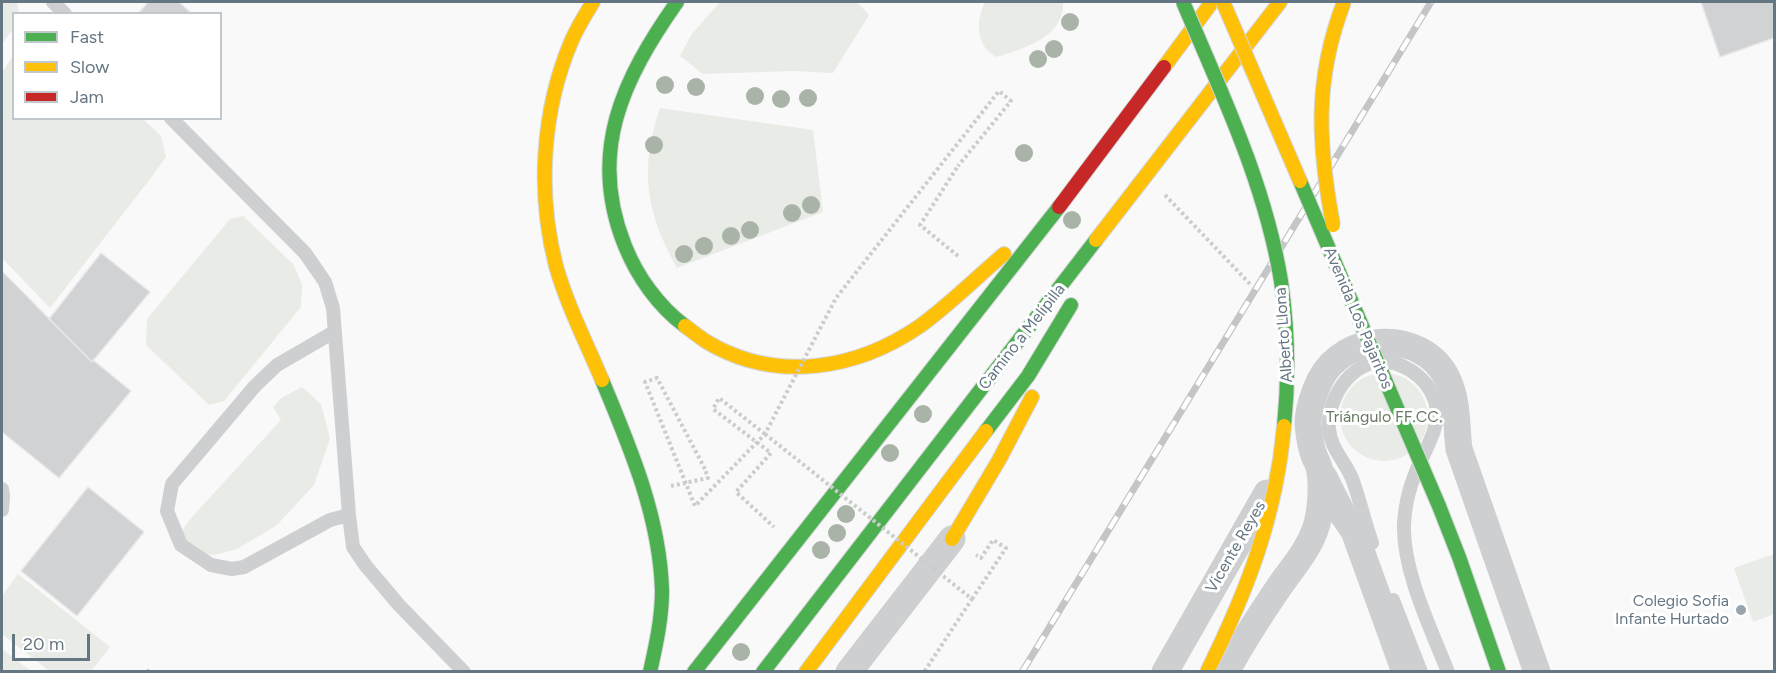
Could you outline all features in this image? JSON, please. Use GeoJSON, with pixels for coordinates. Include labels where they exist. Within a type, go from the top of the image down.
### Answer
{"type":"FeatureCollection","features":[{"type":"Feature","properties":{"kind":"main road"},"geometry":{"type":"LineString","coordinates":[[593,2],[572,40],[559,74],[547,131],[545,204],[552,244],[567,297],[621,426],[644,492],[658,547],[662,582],[661,608],[650,672]]}},
{"type":"Feature","properties":{"kind":"main road"},"geometry":{"type":"LineString","coordinates":[[677,2],[649,41],[630,78],[614,124],[609,160],[611,197],[619,235],[636,273],[648,291],[673,317],[714,347],[739,357],[784,368],[825,365],[863,356],[901,338],[919,326],[1058,208]]}},
{"type":"Feature","properties":{"kind":"main road","name":"Alberto Llona"},"geometry":{"type":"LineString","coordinates":[[1183,2],[1259,193],[1278,266],[1287,341],[1286,418],[1281,464],[1272,510],[1241,602],[1207,672]]}},
{"type":"Feature","properties":{"kind":"main road"},"geometry":{"type":"LineString","coordinates":[[694,672],[1058,208],[1212,2]]}},
{"type":"Feature","properties":{"kind":"main road","name":"Avenida Los Pajaritos"},"geometry":{"type":"LineString","coordinates":[[1223,2],[1439,506],[1499,672]]}},
{"type":"Feature","properties":{"kind":"main road","name":"Camino a Melipilla"},"geometry":{"type":"LineString","coordinates":[[763,672],[1280,2]]}},
{"type":"Feature","properties":{"kind":"main road"},"geometry":{"type":"LineString","coordinates":[[1344,2],[1327,52],[1323,81],[1321,141],[1329,209],[1352,303]]}},
{"type":"Feature","properties":{"kind":"main road"},"geometry":{"type":"LineString","coordinates":[[952,538],[999,460],[1040,383],[1102,233]]}},
{"type":"Feature","properties":{"kind":"main road"},"geometry":{"type":"LineString","coordinates":[[806,672],[1028,376],[1075,296]]}},
{"type":"Feature","properties":{"kind":"street"},"geometry":{"type":"LineString","coordinates":[[1226,672],[1244,640],[1308,548],[1316,528],[1322,503],[1308,422],[1321,378],[1342,355],[1365,345],[1384,341],[1396,342],[1419,350],[1430,357],[1447,377],[1456,410],[1459,449],[1537,672]]}},
{"type":"Feature","properties":{"kind":"street","name":"Vicente Reyes"},"geometry":{"type":"LineString","coordinates":[[1165,672],[1308,422]]}},
{"type":"Feature","properties":{"kind":"street"},"geometry":{"type":"LineString","coordinates":[[1316,460],[1343,515],[1354,531],[1405,672]]}},
{"type":"Feature","properties":{"kind":"street"},"geometry":{"type":"LineString","coordinates":[[849,672],[952,538]]}},
{"type":"Feature","properties":{"kind":"lane"},"geometry":{"type":"LineString","coordinates":[[173,120],[305,253],[326,282],[333,308],[353,547],[399,605],[464,672]]}},
{"type":"Feature","properties":{"kind":"lane"},"geometry":{"type":"LineString","coordinates":[[334,332],[277,366],[255,386],[172,484],[167,511],[181,545],[212,564],[232,569],[244,567],[330,520],[349,515]]}},
{"type":"Feature","properties":{"kind":"lane"},"geometry":{"type":"LineString","coordinates":[[1421,672],[1376,557],[1353,479],[1331,442],[1330,413],[1337,392],[1353,374],[1373,363],[1393,363],[1414,373],[1424,381],[1436,403],[1437,415],[1434,429],[1414,475],[1404,524],[1408,560],[1415,585],[1448,672]]}},
{"type":"Feature","properties":{"kind":"lane"},"geometry":{"type":"LineString","coordinates":[[2,489],[2,510]]}},
{"type":"Feature","properties":{"kind":"path"},"geometry":{"type":"LineString","coordinates":[[644,492],[708,478],[657,378],[645,382],[695,506],[765,434],[836,298],[999,91],[1011,101],[958,166],[920,225],[982,273]]}},
{"type":"Feature","properties":{"kind":"path"},"geometry":{"type":"LineString","coordinates":[[1146,175],[1255,289]]}},
{"type":"Feature","properties":{"kind":"path"},"geometry":{"type":"LineString","coordinates":[[794,545],[736,492],[771,453],[713,409],[719,398],[972,599]]}},
{"type":"Feature","properties":{"kind":"path"},"geometry":{"type":"LineString","coordinates":[[924,672],[1006,548],[993,540],[981,558]]}},
{"type":"Feature","properties":{"kind":"green space"},"geometry":{"type":"Polygon","coordinates":[[[2,2],[17,2],[19,12],[12,12],[12,30],[2,44],[2,2]]]}},
{"type":"Feature","properties":{"kind":"green space"},"geometry":{"type":"Polygon","coordinates":[[[720,2],[857,2],[869,15],[833,73],[793,71],[703,74],[680,56],[691,35],[720,2]]]}},
{"type":"Feature","properties":{"kind":"green space"},"geometry":{"type":"Polygon","coordinates":[[[985,2],[1063,2],[1062,14],[1050,33],[1030,45],[996,57],[984,46],[981,39],[980,17],[985,2]]]}},
{"type":"Feature","properties":{"kind":"green space"},"geometry":{"type":"Polygon","coordinates":[[[12,57],[12,120],[144,120],[161,136],[166,157],[50,308],[2,258],[2,72],[12,57]]]}},
{"type":"Feature","properties":{"kind":"green space"},"geometry":{"type":"Polygon","coordinates":[[[660,108],[813,130],[823,212],[677,268],[658,228],[649,190],[649,151],[660,108]]]}},
{"type":"Feature","properties":{"kind":"green space"},"geometry":{"type":"Polygon","coordinates":[[[243,216],[293,264],[302,284],[301,307],[224,401],[209,405],[146,345],[147,319],[230,219],[243,216]]]}},
{"type":"Feature","properties":{"kind":"green space","name":"Triángulo FF.CC."},"geometry":{"type":"Polygon","coordinates":[[[1384,373],[1401,377],[1415,386],[1424,400],[1428,417],[1424,434],[1415,448],[1401,457],[1384,461],[1367,457],[1353,448],[1344,434],[1340,417],[1344,400],[1353,386],[1367,377],[1384,373]]]}},
{"type":"Feature","properties":{"kind":"green space"},"geometry":{"type":"Polygon","coordinates":[[[302,387],[321,404],[330,439],[314,485],[277,525],[237,549],[214,555],[187,552],[181,532],[281,420],[273,407],[281,398],[302,387]]]}},
{"type":"Feature","properties":{"kind":"green space"},"geometry":{"type":"Polygon","coordinates":[[[1774,554],[1774,614],[1753,622],[1734,568],[1774,554]]]}},
{"type":"Feature","properties":{"kind":"green space"},"geometry":{"type":"Polygon","coordinates":[[[18,574],[110,647],[91,671],[49,671],[2,634],[2,596],[18,574]]]}},
{"type":"Feature","properties":{"kind":"green space"},"geometry":{"type":"Polygon","coordinates":[[[2,649],[31,671],[2,671],[2,649]]]}},
{"type":"Feature","properties":{"kind":"building"},"geometry":{"type":"Polygon","coordinates":[[[148,2],[179,2],[190,12],[140,12],[148,2]]]}},
{"type":"Feature","properties":{"kind":"building"},"geometry":{"type":"Polygon","coordinates":[[[1701,2],[1774,2],[1774,38],[1720,57],[1701,2]]]}},
{"type":"Feature","properties":{"kind":"building"},"geometry":{"type":"Polygon","coordinates":[[[101,253],[150,292],[92,362],[49,319],[101,253]]]}},
{"type":"Feature","properties":{"kind":"building"},"geometry":{"type":"Polygon","coordinates":[[[2,271],[92,362],[93,360],[131,391],[59,478],[2,432],[2,271]]]}},
{"type":"Feature","properties":{"kind":"building"},"geometry":{"type":"Polygon","coordinates":[[[88,487],[144,532],[77,616],[21,571],[88,487]]]}},
{"type":"Feature","properties":{"kind":"railway"},"geometry":{"type":"LineString","coordinates":[[1022,672],[1431,2]]}},
{"type":"Feature","properties":{"kind":"traffic: fast"},"geometry":{"type":"LineString","coordinates":[[677,2],[641,59],[627,88],[616,118],[611,148],[610,179],[614,212],[630,257],[657,300],[685,326]]}},
{"type":"Feature","properties":{"kind":"traffic: fast"},"geometry":{"type":"LineString","coordinates":[[1183,2],[1240,138],[1274,245],[1281,281],[1286,335],[1287,390],[1284,426]]}},
{"type":"Feature","properties":{"kind":"traffic: fast"},"geometry":{"type":"LineString","coordinates":[[1300,181],[1439,506],[1499,672]]}},
{"type":"Feature","properties":{"kind":"traffic: fast"},"geometry":{"type":"LineString","coordinates":[[694,672],[1059,207]]}},
{"type":"Feature","properties":{"kind":"traffic: fast"},"geometry":{"type":"LineString","coordinates":[[763,672],[1096,240]]}},
{"type":"Feature","properties":{"kind":"traffic: fast"},"geometry":{"type":"LineString","coordinates":[[986,431],[1028,376],[1071,305]]}},
{"type":"Feature","properties":{"kind":"traffic: fast"},"geometry":{"type":"LineString","coordinates":[[602,380],[633,457],[656,536],[662,601],[650,672]]}},
{"type":"Feature","properties":{"kind":"traffic: slow"},"geometry":{"type":"LineString","coordinates":[[593,2],[578,27],[561,68],[548,124],[545,181],[550,238],[560,281],[602,380]]}},
{"type":"Feature","properties":{"kind":"traffic: slow"},"geometry":{"type":"LineString","coordinates":[[1164,67],[1212,2]]}},
{"type":"Feature","properties":{"kind":"traffic: slow"},"geometry":{"type":"LineString","coordinates":[[1223,2],[1300,181]]}},
{"type":"Feature","properties":{"kind":"traffic: slow"},"geometry":{"type":"LineString","coordinates":[[1096,240],[1280,2]]}},
{"type":"Feature","properties":{"kind":"traffic: slow"},"geometry":{"type":"LineString","coordinates":[[1333,225],[1324,167],[1323,85],[1334,31],[1344,2]]}},
{"type":"Feature","properties":{"kind":"traffic: slow"},"geometry":{"type":"LineString","coordinates":[[685,326],[707,342],[733,355],[760,363],[788,367],[815,366],[843,361],[869,353],[920,326],[1004,254]]}},
{"type":"Feature","properties":{"kind":"traffic: slow"},"geometry":{"type":"LineString","coordinates":[[952,539],[999,460],[1032,397]]}},
{"type":"Feature","properties":{"kind":"traffic: slow"},"geometry":{"type":"LineString","coordinates":[[1207,672],[1235,612],[1258,553],[1274,491],[1284,426]]}},
{"type":"Feature","properties":{"kind":"traffic: slow"},"geometry":{"type":"LineString","coordinates":[[806,672],[986,431]]}},
{"type":"Feature","properties":{"kind":"traffic: jam"},"geometry":{"type":"LineString","coordinates":[[1059,207],[1164,67]]}},
{"type":"Feature","properties":{"kind":"place","name":"Colegio Sofia Infante Hurtado"},"geometry":{"type":"Point","coordinates":[1741,610]}}]}
